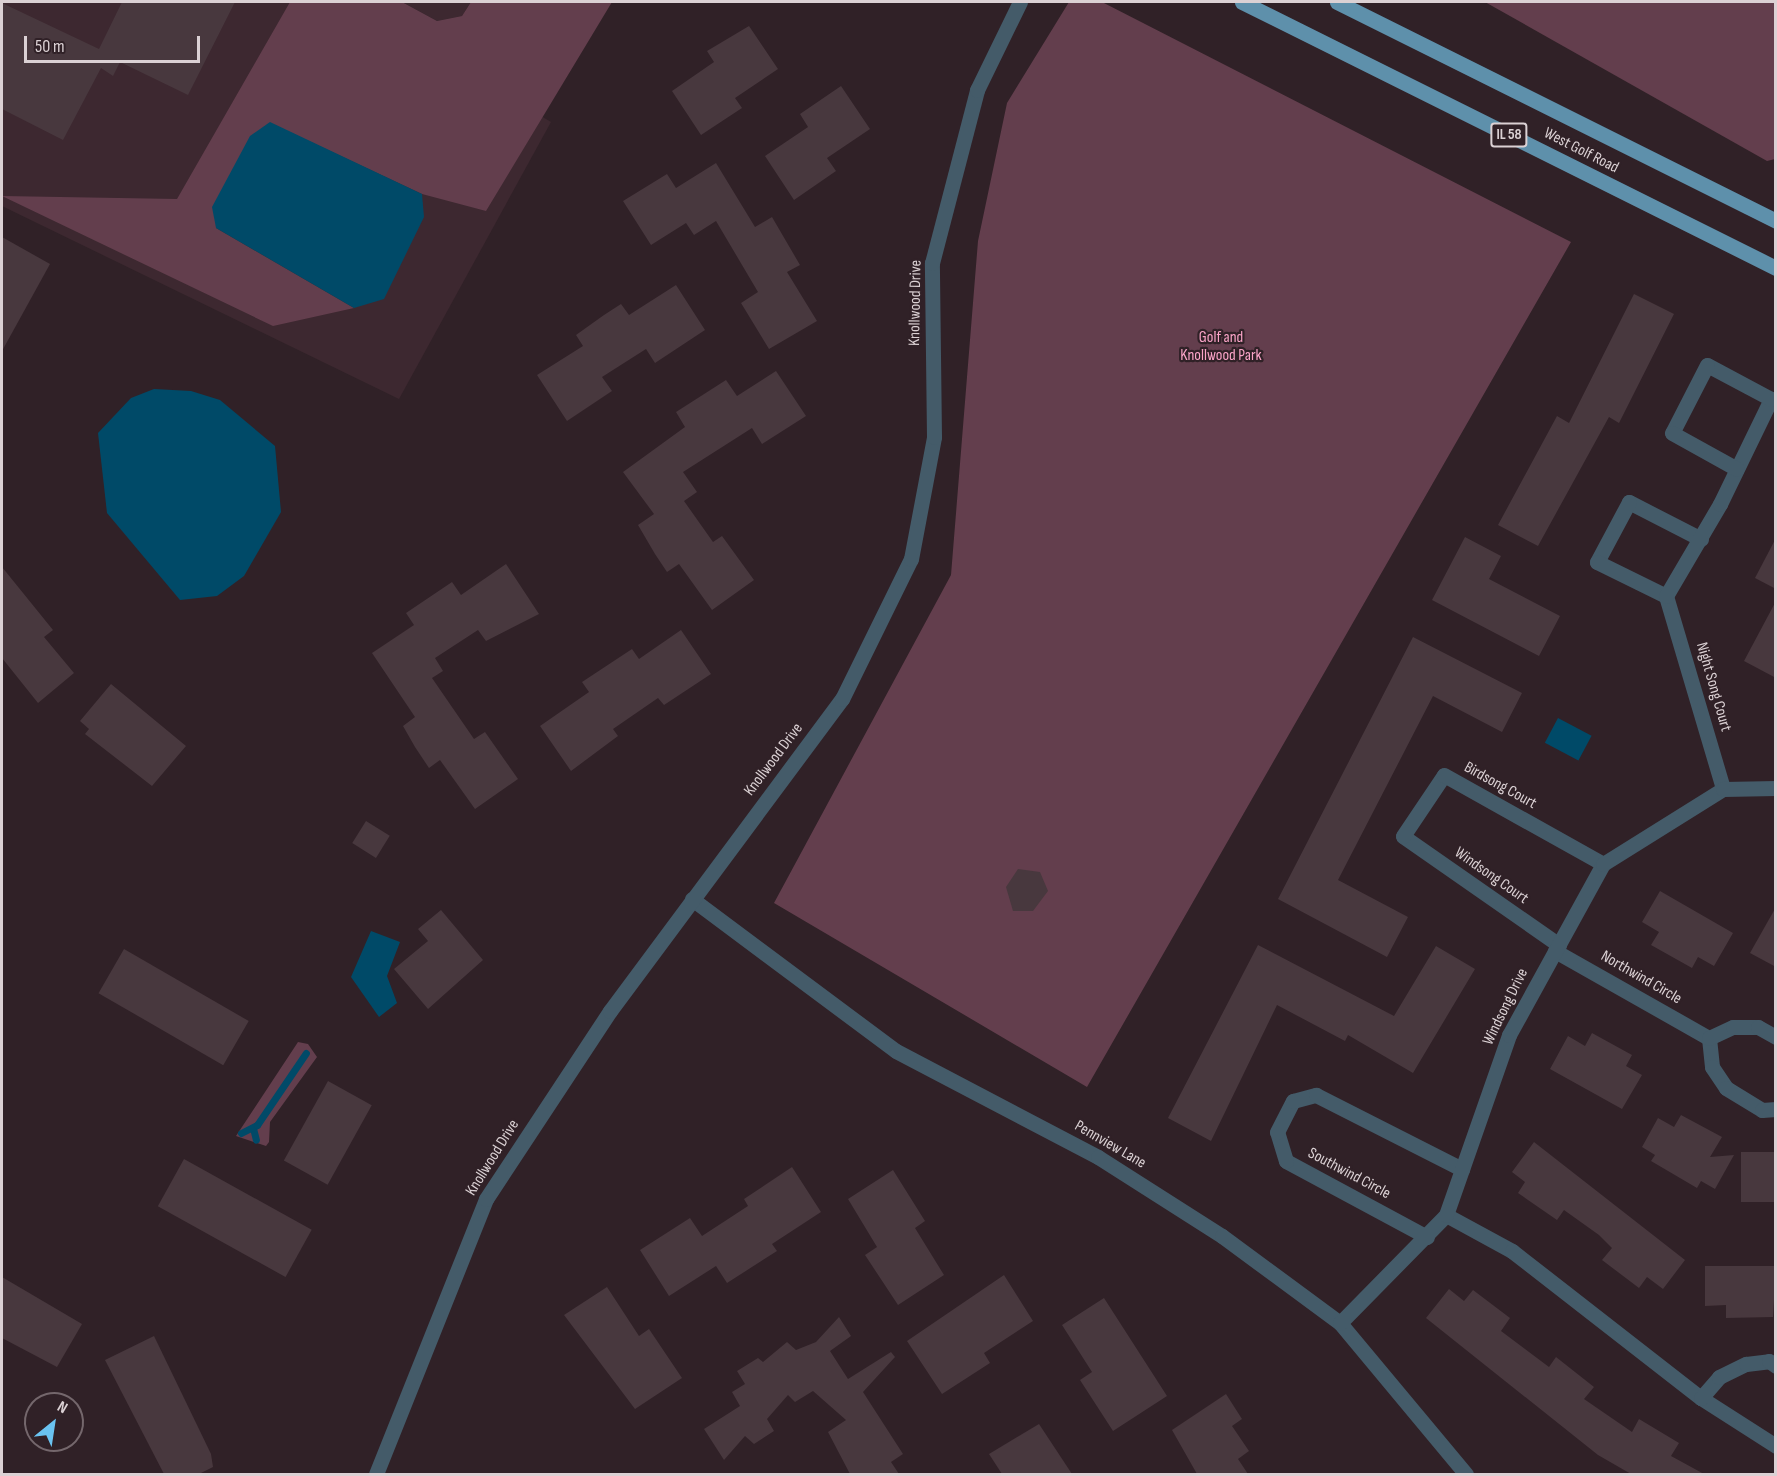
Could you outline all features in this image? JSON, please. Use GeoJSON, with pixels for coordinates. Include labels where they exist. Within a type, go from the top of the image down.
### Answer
{"type":"FeatureCollection","features":[{"type":"Feature","properties":{"kind":"main road","name":"West Golf Road"},"geometry":{"type":"LineString","coordinates":[[1242,2],[1776,268]]}},
{"type":"Feature","properties":{"kind":"main road","name":"West Golf Road"},"geometry":{"type":"LineString","coordinates":[[1337,2],[1776,221]]}},
{"type":"Feature","properties":{"kind":"street","name":"Knollwood Drive"},"geometry":{"type":"LineString","coordinates":[[376,1474],[486,1199],[610,1011],[842,699],[911,559],[934,437],[932,263],[977,90],[1020,2]]}},
{"type":"Feature","properties":{"kind":"street"},"geometry":{"type":"LineString","coordinates":[[1701,539],[1629,502],[1597,562],[1666,596],[1701,539],[1737,469],[1771,399],[1707,365],[1672,433],[1737,469]]}},
{"type":"Feature","properties":{"kind":"street","name":"Night Song Court"},"geometry":{"type":"LineString","coordinates":[[1666,596],[1723,789]]}},
{"type":"Feature","properties":{"kind":"street","name":"Birdsong Court"},"geometry":{"type":"LineString","coordinates":[[1403,836],[1444,775],[1603,864]]}},
{"type":"Feature","properties":{"kind":"street"},"geometry":{"type":"LineString","coordinates":[[1723,789],[1776,788]]}},
{"type":"Feature","properties":{"kind":"street","name":"Windsong Drive"},"geometry":{"type":"LineString","coordinates":[[1340,1323],[1427,1237],[1446,1215],[1509,1035],[1603,864],[1723,789]]}},
{"type":"Feature","properties":{"kind":"street","name":"Windsong Court"},"geometry":{"type":"LineString","coordinates":[[1403,836],[1557,948]]}},
{"type":"Feature","properties":{"kind":"street","name":"Pennview Lane"},"geometry":{"type":"LineString","coordinates":[[692,899],[896,1051],[1098,1157],[1222,1236],[1340,1323],[1466,1474]]}},
{"type":"Feature","properties":{"kind":"street","name":"Northwind Circle"},"geometry":{"type":"LineString","coordinates":[[1557,948],[1709,1038]]}},
{"type":"Feature","properties":{"kind":"street"},"geometry":{"type":"LineString","coordinates":[[1776,1037],[1758,1027],[1733,1027],[1709,1038],[1713,1067],[1726,1088],[1762,1110],[1776,1109]]}},
{"type":"Feature","properties":{"kind":"street","name":"Southwind Circle"},"geometry":{"type":"LineString","coordinates":[[1427,1237],[1286,1161],[1277,1132],[1293,1101],[1316,1095],[1462,1169]]}},
{"type":"Feature","properties":{"kind":"street"},"geometry":{"type":"LineString","coordinates":[[1446,1215],[1512,1251],[1701,1398],[1762,1443],[1776,1446]]}},
{"type":"Feature","properties":{"kind":"street"},"geometry":{"type":"LineString","coordinates":[[1701,1398],[1719,1377],[1746,1364],[1769,1361],[1776,1366]]}},
{"type":"Feature","properties":{"kind":"shaded area"},"geometry":{"type":"Polygon","coordinates":[[[2,2],[352,2],[551,122],[399,399],[2,206],[2,2]]]}},
{"type":"Feature","properties":{"kind":"shaded area"},"geometry":{"type":"Polygon","coordinates":[[[402,2],[471,2],[462,16],[437,21],[402,2]]]}},
{"type":"Feature","properties":{"kind":"green space"},"geometry":{"type":"Polygon","coordinates":[[[290,2],[402,2],[437,21],[462,16],[471,2],[612,2],[486,211],[422,194],[270,123],[216,228],[354,308],[273,326],[2,196],[177,199],[290,2]]]}},
{"type":"Feature","properties":{"kind":"green space","name":"Golf and Knollwood Park"},"geometry":{"type":"Polygon","coordinates":[[[1069,2],[1102,2],[1571,242],[1087,1087],[774,903],[951,575],[978,241],[1007,103],[1069,2]]]}},
{"type":"Feature","properties":{"kind":"green space"},"geometry":{"type":"Polygon","coordinates":[[[1485,2],[1775,2],[1775,159],[1767,161],[1485,2]]]}},
{"type":"Feature","properties":{"kind":"green space"},"geometry":{"type":"Polygon","coordinates":[[[298,1042],[308,1044],[317,1057],[270,1122],[269,1142],[266,1146],[236,1136],[298,1042]]]}},
{"type":"Feature","properties":{"kind":"water"},"geometry":{"type":"Polygon","coordinates":[[[270,122],[422,194],[424,217],[384,299],[354,308],[216,228],[212,207],[250,136],[270,122]]]}},
{"type":"Feature","properties":{"kind":"water"},"geometry":{"type":"Polygon","coordinates":[[[154,389],[191,391],[220,400],[275,446],[281,512],[244,576],[217,596],[180,600],[107,513],[98,433],[131,398],[154,389]]]}},
{"type":"Feature","properties":{"kind":"water"},"geometry":{"type":"Polygon","coordinates":[[[1558,718],[1592,736],[1578,761],[1545,743],[1558,718]]]}},
{"type":"Feature","properties":{"kind":"water"},"geometry":{"type":"Polygon","coordinates":[[[371,931],[400,942],[387,976],[397,1003],[379,1017],[351,977],[371,931]]]}},
{"type":"Feature","properties":{"kind":"building"},"geometry":{"type":"Polygon","coordinates":[[[122,2],[235,2],[188,95],[120,62],[113,76],[101,68],[63,140],[2,109],[2,3],[99,49],[122,2]]]}},
{"type":"Feature","properties":{"kind":"building"},"geometry":{"type":"Polygon","coordinates":[[[749,26],[778,69],[735,98],[742,108],[701,135],[672,91],[714,62],[707,51],[749,26]]]}},
{"type":"Feature","properties":{"kind":"building"},"geometry":{"type":"Polygon","coordinates":[[[841,86],[870,129],[827,158],[836,171],[794,200],[765,156],[808,127],[800,114],[841,86]]]}},
{"type":"Feature","properties":{"kind":"building"},"geometry":{"type":"Polygon","coordinates":[[[716,163],[755,227],[772,217],[800,265],[787,272],[817,321],[769,349],[741,303],[758,292],[716,221],[694,235],[686,223],[651,245],[623,201],[667,174],[676,188],[716,163]]]}},
{"type":"Feature","properties":{"kind":"building"},"geometry":{"type":"Polygon","coordinates":[[[2,237],[50,264],[2,351],[2,237]]]}},
{"type":"Feature","properties":{"kind":"building"},"geometry":{"type":"Polygon","coordinates":[[[676,285],[705,330],[655,363],[646,349],[602,377],[612,391],[567,421],[537,375],[583,346],[576,335],[604,315],[621,304],[629,315],[676,285]]]}},
{"type":"Feature","properties":{"kind":"building"},"geometry":{"type":"Polygon","coordinates":[[[1634,294],[1674,314],[1619,423],[1609,417],[1538,546],[1498,525],[1557,416],[1569,423],[1634,294]]]}},
{"type":"Feature","properties":{"kind":"building"},"geometry":{"type":"Polygon","coordinates":[[[776,371],[806,416],[762,444],[752,428],[683,472],[697,492],[684,501],[713,542],[722,536],[754,580],[712,610],[679,564],[667,572],[655,554],[638,525],[654,514],[623,472],[685,427],[676,412],[726,380],[737,396],[776,371]]]}},
{"type":"Feature","properties":{"kind":"building"},"geometry":{"type":"Polygon","coordinates":[[[1465,537],[1501,556],[1489,579],[1560,616],[1539,656],[1432,600],[1465,537]]]}},
{"type":"Feature","properties":{"kind":"building"},"geometry":{"type":"Polygon","coordinates":[[[1776,538],[1776,589],[1755,578],[1776,538]]]}},
{"type":"Feature","properties":{"kind":"building"},"geometry":{"type":"Polygon","coordinates":[[[506,564],[539,614],[486,641],[478,630],[435,658],[443,671],[432,678],[474,739],[485,732],[518,779],[475,809],[440,760],[429,768],[415,747],[403,726],[415,717],[372,653],[414,625],[406,613],[452,582],[461,595],[506,564]]]}},
{"type":"Feature","properties":{"kind":"building"},"geometry":{"type":"Polygon","coordinates":[[[2,567],[53,630],[44,637],[74,673],[38,703],[2,658],[2,567]]]}},
{"type":"Feature","properties":{"kind":"building"},"geometry":{"type":"Polygon","coordinates":[[[1776,601],[1776,678],[1744,661],[1776,601]]]}},
{"type":"Feature","properties":{"kind":"building"},"geometry":{"type":"Polygon","coordinates":[[[681,630],[711,674],[664,705],[658,698],[613,729],[618,736],[571,771],[540,726],[589,692],[582,682],[632,649],[639,659],[681,630]]]}},
{"type":"Feature","properties":{"kind":"building"},"geometry":{"type":"Polygon","coordinates":[[[1413,637],[1522,693],[1502,732],[1433,696],[1338,880],[1408,917],[1387,957],[1278,899],[1413,637]]]}},
{"type":"Feature","properties":{"kind":"building"},"geometry":{"type":"Polygon","coordinates":[[[111,684],[186,746],[152,786],[85,734],[89,729],[80,721],[111,684]]]}},
{"type":"Feature","properties":{"kind":"building"},"geometry":{"type":"Polygon","coordinates":[[[366,821],[390,836],[376,858],[352,843],[366,821]]]}},
{"type":"Feature","properties":{"kind":"building"},"geometry":{"type":"Polygon","coordinates":[[[1018,869],[1040,872],[1048,891],[1033,911],[1013,911],[1006,887],[1018,869]]]}},
{"type":"Feature","properties":{"kind":"building"},"geometry":{"type":"Polygon","coordinates":[[[1660,891],[1733,933],[1714,966],[1698,957],[1692,968],[1651,945],[1659,932],[1642,922],[1660,891]]]}},
{"type":"Feature","properties":{"kind":"building"},"geometry":{"type":"Polygon","coordinates":[[[1776,907],[1776,967],[1750,953],[1776,907]]]}},
{"type":"Feature","properties":{"kind":"building"},"geometry":{"type":"Polygon","coordinates":[[[441,910],[483,960],[428,1009],[394,969],[428,941],[418,929],[441,910]]]}},
{"type":"Feature","properties":{"kind":"building"},"geometry":{"type":"Polygon","coordinates":[[[1258,945],[1394,1016],[1436,946],[1475,969],[1413,1073],[1348,1035],[1345,1041],[1277,1005],[1211,1141],[1168,1118],[1258,945]]]}},
{"type":"Feature","properties":{"kind":"building"},"geometry":{"type":"Polygon","coordinates":[[[124,949],[249,1021],[223,1065],[98,993],[124,949]]]}},
{"type":"Feature","properties":{"kind":"building"},"geometry":{"type":"Polygon","coordinates":[[[1592,1033],[1632,1055],[1626,1066],[1642,1075],[1622,1109],[1550,1069],[1568,1036],[1585,1046],[1592,1033]]]}},
{"type":"Feature","properties":{"kind":"building"},"geometry":{"type":"Polygon","coordinates":[[[328,1081],[372,1105],[328,1185],[284,1161],[328,1081]]]}},
{"type":"Feature","properties":{"kind":"building"},"geometry":{"type":"Polygon","coordinates":[[[1681,1115],[1722,1137],[1710,1157],[1734,1155],[1715,1189],[1701,1181],[1697,1188],[1651,1161],[1655,1155],[1642,1147],[1658,1118],[1674,1127],[1681,1115]]]}},
{"type":"Feature","properties":{"kind":"building"},"geometry":{"type":"Polygon","coordinates":[[[1534,1142],[1685,1260],[1663,1289],[1647,1277],[1639,1288],[1602,1260],[1612,1248],[1599,1235],[1564,1210],[1557,1220],[1518,1193],[1525,1182],[1512,1172],[1534,1142]]]}},
{"type":"Feature","properties":{"kind":"building"},"geometry":{"type":"Polygon","coordinates":[[[1741,1152],[1776,1152],[1776,1202],[1741,1202],[1741,1152]]]}},
{"type":"Feature","properties":{"kind":"building"},"geometry":{"type":"Polygon","coordinates":[[[184,1159],[312,1230],[286,1277],[158,1206],[184,1159]]]}},
{"type":"Feature","properties":{"kind":"building"},"geometry":{"type":"Polygon","coordinates":[[[792,1167],[821,1212],[772,1244],[777,1251],[727,1283],[716,1266],[669,1296],[640,1250],[690,1218],[702,1236],[748,1206],[744,1199],[792,1167]]]}},
{"type":"Feature","properties":{"kind":"building"},"geometry":{"type":"Polygon","coordinates":[[[893,1170],[925,1221],[915,1228],[944,1275],[898,1305],[865,1255],[877,1247],[848,1199],[893,1170]]]}},
{"type":"Feature","properties":{"kind":"building"},"geometry":{"type":"Polygon","coordinates":[[[1705,1266],[1776,1266],[1773,1317],[1726,1318],[1726,1305],[1705,1306],[1705,1266]]]}},
{"type":"Feature","properties":{"kind":"building"},"geometry":{"type":"Polygon","coordinates":[[[1004,1275],[1033,1321],[984,1353],[990,1363],[942,1394],[907,1341],[1004,1275]]]}},
{"type":"Feature","properties":{"kind":"building"},"geometry":{"type":"Polygon","coordinates":[[[2,1277],[82,1324],[57,1367],[2,1338],[2,1277]]]}},
{"type":"Feature","properties":{"kind":"building"},"geometry":{"type":"Polygon","coordinates":[[[607,1287],[639,1336],[649,1329],[682,1378],[635,1409],[564,1315],[607,1287]]]}},
{"type":"Feature","properties":{"kind":"building"},"geometry":{"type":"Polygon","coordinates":[[[1449,1289],[1464,1301],[1473,1290],[1510,1318],[1501,1331],[1549,1367],[1556,1357],[1594,1387],[1584,1399],[1632,1432],[1639,1419],[1679,1443],[1671,1456],[1704,1474],[1631,1474],[1598,1455],[1426,1318],[1449,1289]]]}},
{"type":"Feature","properties":{"kind":"building"},"geometry":{"type":"Polygon","coordinates":[[[1104,1298],[1167,1396],[1113,1431],[1080,1380],[1092,1372],[1062,1325],[1104,1298]]]}},
{"type":"Feature","properties":{"kind":"building"},"geometry":{"type":"Polygon","coordinates":[[[839,1317],[851,1336],[830,1351],[848,1379],[891,1352],[895,1357],[863,1392],[903,1454],[891,1462],[899,1474],[850,1474],[828,1432],[846,1420],[813,1391],[795,1402],[788,1395],[767,1419],[774,1431],[754,1444],[745,1436],[724,1460],[704,1429],[740,1406],[732,1392],[745,1384],[737,1371],[758,1358],[763,1362],[787,1342],[796,1350],[816,1342],[839,1317]]]}},
{"type":"Feature","properties":{"kind":"building"},"geometry":{"type":"Polygon","coordinates":[[[154,1336],[211,1454],[213,1467],[199,1474],[164,1474],[105,1360],[154,1336]]]}},
{"type":"Feature","properties":{"kind":"building"},"geometry":{"type":"Polygon","coordinates":[[[1226,1394],[1242,1419],[1232,1426],[1249,1451],[1238,1459],[1248,1474],[1197,1474],[1172,1430],[1226,1394]]]}},
{"type":"Feature","properties":{"kind":"building"},"geometry":{"type":"Polygon","coordinates":[[[1039,1424],[1072,1474],[1002,1474],[989,1454],[1039,1424]]]}},
{"type":"Feature","properties":{"kind":"waterway"},"geometry":{"type":"LineString","coordinates":[[241,1133],[257,1125],[306,1053]]}},
{"type":"Feature","properties":{"kind":"waterway"},"geometry":{"type":"LineString","coordinates":[[253,1128],[256,1140]]}}]}
